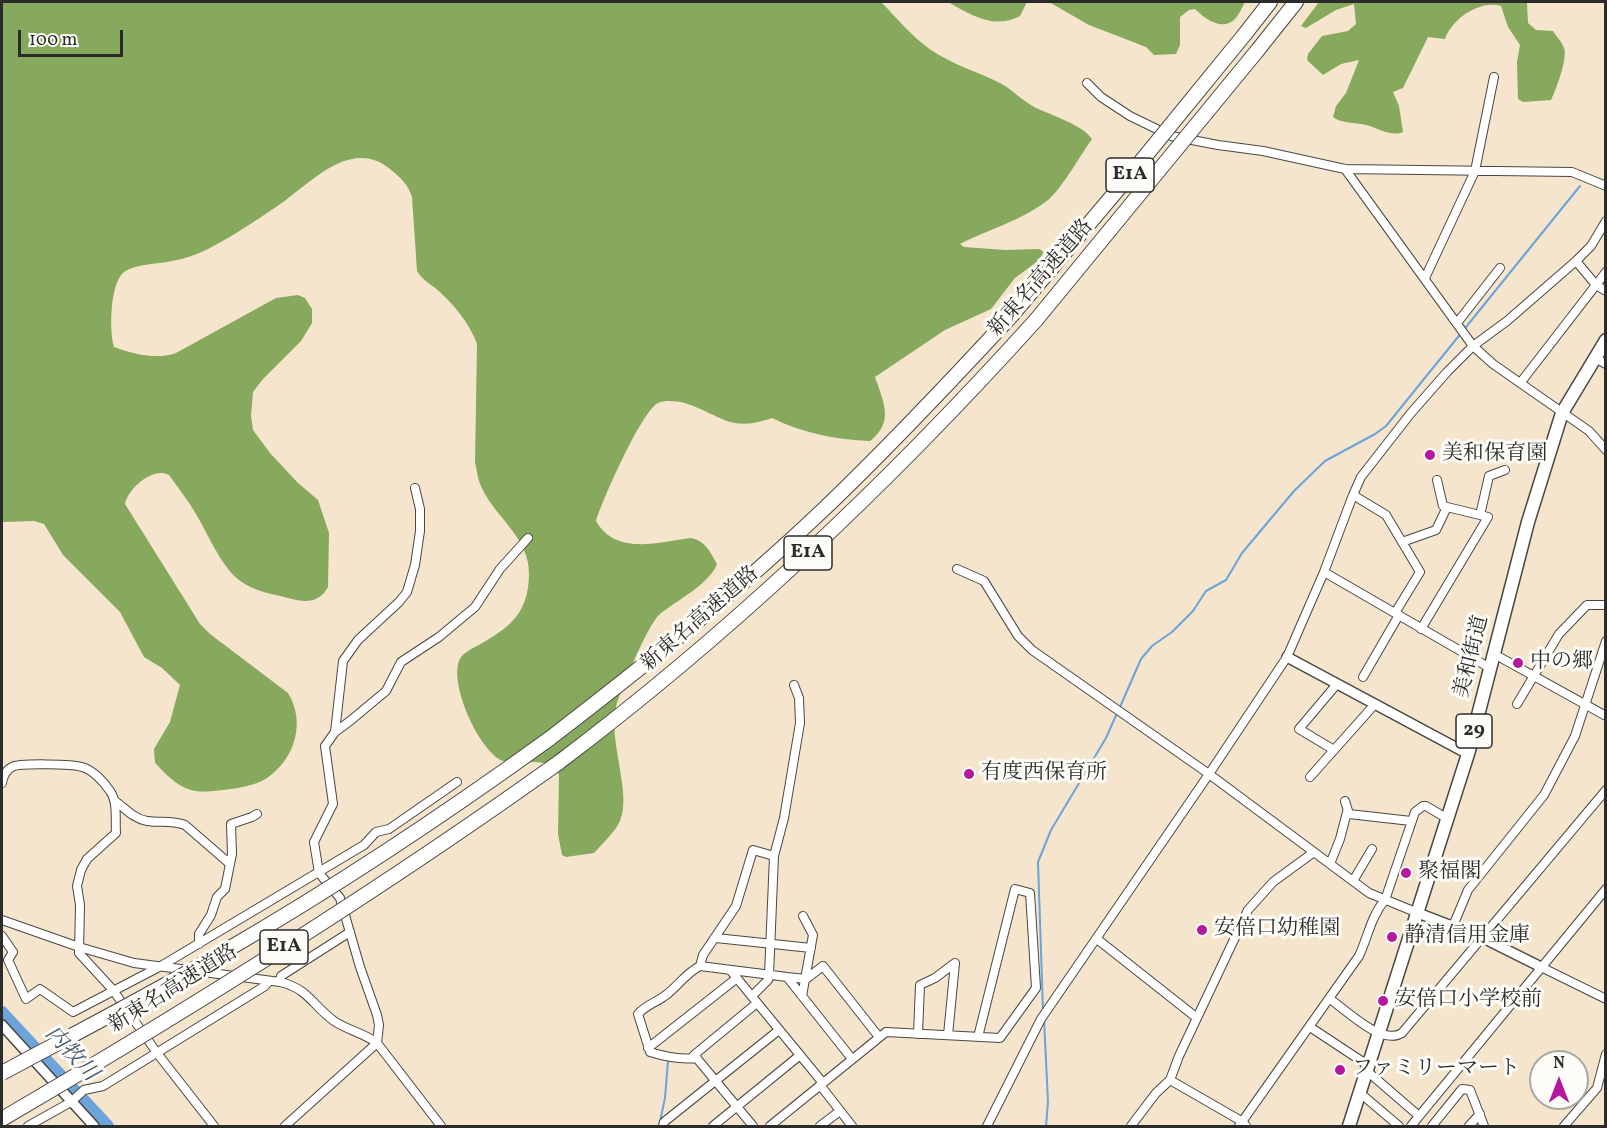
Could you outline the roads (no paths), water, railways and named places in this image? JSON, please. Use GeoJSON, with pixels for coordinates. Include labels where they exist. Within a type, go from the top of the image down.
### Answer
{"type":"FeatureCollection","features":[{"type":"Feature","properties":{"kind":"highway","name":"新東名高速道路"},"geometry":{"type":"LineString","coordinates":[[2,1073],[184,975],[310,901],[403,841],[549,740],[672,642],[824,509],[900,435],[1012,315],[1125,182],[1269,2]]}},
{"type":"Feature","properties":{"kind":"highway","name":"新東名高速道路"},"geometry":{"type":"LineString","coordinates":[[2,1119],[169,1020],[406,869],[558,763],[674,671],[760,597],[827,536],[918,447],[1036,320],[1296,2]]}},
{"type":"Feature","properties":{"kind":"main road","name":"美和街道"},"geometry":{"type":"LineString","coordinates":[[1349,1126],[1468,754],[1527,522],[1562,413],[1600,361],[1605,340]]}},
{"type":"Feature","properties":{"kind":"street"},"geometry":{"type":"LineString","coordinates":[[1425,278],[1475,171],[1494,77]]}},
{"type":"Feature","properties":{"kind":"street"},"geometry":{"type":"LineString","coordinates":[[1087,83],[1101,97],[1130,116],[1171,136],[1263,151],[1345,169],[1572,172],[1605,186]]}},
{"type":"Feature","properties":{"kind":"street"},"geometry":{"type":"LineString","coordinates":[[1345,169],[1473,346],[1493,364],[1589,431],[1605,450]]}},
{"type":"Feature","properties":{"kind":"street"},"geometry":{"type":"LineString","coordinates":[[990,1125],[1041,1019],[1287,657],[1324,572],[1361,477],[1411,413],[1447,372],[1473,346],[1508,321],[1591,246],[1605,221]]}},
{"type":"Feature","properties":{"kind":"street"},"geometry":{"type":"LineString","coordinates":[[1575,261],[1596,285],[1605,291]]}},
{"type":"Feature","properties":{"kind":"street"},"geometry":{"type":"LineString","coordinates":[[1457,323],[1500,268]]}},
{"type":"Feature","properties":{"kind":"street"},"geometry":{"type":"LineString","coordinates":[[1521,382],[1605,272]]}},
{"type":"Feature","properties":{"kind":"street"},"geometry":{"type":"LineString","coordinates":[[1480,515],[1489,476],[1505,470]]}},
{"type":"Feature","properties":{"kind":"street"},"geometry":{"type":"LineString","coordinates":[[1421,629],[1488,517],[1443,506],[1437,480]]}},
{"type":"Feature","properties":{"kind":"street"},"geometry":{"type":"LineString","coordinates":[[334,732],[343,661],[358,640],[407,592],[415,565],[420,531],[420,510],[415,488]]}},
{"type":"Feature","properties":{"kind":"street"},"geometry":{"type":"LineString","coordinates":[[1353,495],[1386,515],[1420,572],[1363,677]]}},
{"type":"Feature","properties":{"kind":"street"},"geometry":{"type":"LineString","coordinates":[[1402,542],[1436,530],[1447,507]]}},
{"type":"Feature","properties":{"kind":"street"},"geometry":{"type":"LineString","coordinates":[[285,1126],[377,1043],[379,1025],[340,898],[319,873],[314,842],[333,804],[325,746],[334,732],[350,722],[386,691],[401,662],[439,637],[475,607],[500,568],[528,538]]}},
{"type":"Feature","properties":{"kind":"street"},"geometry":{"type":"LineString","coordinates":[[957,569],[984,581],[1018,636],[1032,650],[1209,774],[1369,893],[1483,938],[1605,999]]}},
{"type":"Feature","properties":{"kind":"street"},"geometry":{"type":"LineString","coordinates":[[1324,572],[1490,668]]}},
{"type":"Feature","properties":{"kind":"street"},"geometry":{"type":"LineString","coordinates":[[1517,704],[1558,634],[1587,605],[1605,605]]}},
{"type":"Feature","properties":{"kind":"street"},"geometry":{"type":"LineString","coordinates":[[1453,926],[1468,890],[1544,795],[1575,736],[1605,641]]}},
{"type":"Feature","properties":{"kind":"street"},"geometry":{"type":"LineString","coordinates":[[1494,654],[1605,716]]}},
{"type":"Feature","properties":{"kind":"street"},"geometry":{"type":"LineString","coordinates":[[1287,657],[1468,754]]}},
{"type":"Feature","properties":{"kind":"street"},"geometry":{"type":"LineString","coordinates":[[1334,750],[1299,729],[1337,684]]}},
{"type":"Feature","properties":{"kind":"street"},"geometry":{"type":"LineString","coordinates":[[752,996],[768,980],[769,975],[774,856],[784,818],[800,723],[799,698],[794,685]]}},
{"type":"Feature","properties":{"kind":"street"},"geometry":{"type":"LineString","coordinates":[[1310,777],[1375,704]]}},
{"type":"Feature","properties":{"kind":"street"},"geometry":{"type":"LineString","coordinates":[[2,783],[4,775],[12,767],[32,764],[82,767],[94,773],[115,801],[131,814],[146,821],[177,822],[185,825],[230,864]]}},
{"type":"Feature","properties":{"kind":"street"},"geometry":{"type":"LineString","coordinates":[[2,936],[13,952],[8,960],[26,999],[40,989],[73,1012],[161,966],[319,873],[364,845],[376,832],[389,829],[457,782]]}},
{"type":"Feature","properties":{"kind":"street"},"geometry":{"type":"LineString","coordinates":[[1330,999],[1378,1034],[1393,1037],[1402,1033],[1605,790]]}},
{"type":"Feature","properties":{"kind":"street"},"geometry":{"type":"LineString","coordinates":[[115,801],[116,833],[87,859],[81,870],[77,886],[80,905],[79,953],[113,990],[157,1053],[214,1126]]}},
{"type":"Feature","properties":{"kind":"street"},"geometry":{"type":"LineString","coordinates":[[1330,864],[1347,812],[1344,801]]}},
{"type":"Feature","properties":{"kind":"street"},"geometry":{"type":"LineString","coordinates":[[1170,1080],[1243,1125],[1359,956],[1368,937],[1375,911],[1385,900],[1415,812],[1423,806],[1448,819]]}},
{"type":"Feature","properties":{"kind":"street"},"geometry":{"type":"LineString","coordinates":[[1347,812],[1411,821]]}},
{"type":"Feature","properties":{"kind":"street"},"geometry":{"type":"LineString","coordinates":[[199,944],[199,934],[211,915],[217,897],[225,889],[233,841],[231,824],[257,814]]}},
{"type":"Feature","properties":{"kind":"street"},"geometry":{"type":"LineString","coordinates":[[1353,881],[1372,849]]}},
{"type":"Feature","properties":{"kind":"street"},"geometry":{"type":"LineString","coordinates":[[700,966],[703,955],[736,906],[753,850],[774,856]]}},
{"type":"Feature","properties":{"kind":"street"},"geometry":{"type":"LineString","coordinates":[[1131,1126],[1156,1093],[1170,1080],[1248,910],[1273,882],[1314,852]]}},
{"type":"Feature","properties":{"kind":"street"},"geometry":{"type":"LineString","coordinates":[[770,1126],[886,1032],[918,1034],[948,1035],[978,1037],[1000,1038],[1036,988],[1030,893],[1015,889],[978,1037]]}},
{"type":"Feature","properties":{"kind":"street"},"geometry":{"type":"LineString","coordinates":[[1411,1126],[1605,889]]}},
{"type":"Feature","properties":{"kind":"street"},"geometry":{"type":"LineString","coordinates":[[802,996],[813,935],[803,916]]}},
{"type":"Feature","properties":{"kind":"street"},"geometry":{"type":"LineString","coordinates":[[2,920],[79,947],[134,963],[280,982],[294,986],[334,1021],[377,1043],[441,1126]]}},
{"type":"Feature","properties":{"kind":"street"},"geometry":{"type":"LineString","coordinates":[[280,982],[281,976],[350,932]]}},
{"type":"Feature","properties":{"kind":"street"},"geometry":{"type":"LineString","coordinates":[[716,938],[811,948]]}},
{"type":"Feature","properties":{"kind":"street"},"geometry":{"type":"LineString","coordinates":[[1097,939],[1197,1018]]}},
{"type":"Feature","properties":{"kind":"street"},"geometry":{"type":"LineString","coordinates":[[918,1034],[920,985],[955,963],[948,1035]]}},
{"type":"Feature","properties":{"kind":"street"},"geometry":{"type":"LineString","coordinates":[[697,1059],[668,1058],[650,1052],[638,1014],[644,1007],[666,995],[690,971],[700,966],[806,979],[823,966],[879,1037]]}},
{"type":"Feature","properties":{"kind":"street"},"geometry":{"type":"LineString","coordinates":[[731,971],[852,1126]]}},
{"type":"Feature","properties":{"kind":"street"},"geometry":{"type":"LineString","coordinates":[[788,977],[852,1059]]}},
{"type":"Feature","properties":{"kind":"street"},"geometry":{"type":"LineString","coordinates":[[648,1048],[737,978]]}},
{"type":"Feature","properties":{"kind":"street"},"geometry":{"type":"LineString","coordinates":[[28,1126],[72,1101],[84,1090],[103,1086],[265,986],[269,981]]}},
{"type":"Feature","properties":{"kind":"street"},"geometry":{"type":"LineString","coordinates":[[753,1126],[694,1055],[758,1004]]}},
{"type":"Feature","properties":{"kind":"street"},"geometry":{"type":"LineString","coordinates":[[2,1025],[94,1126]]}},
{"type":"Feature","properties":{"kind":"street"},"geometry":{"type":"LineString","coordinates":[[1311,1027],[1368,1068],[1419,1116]]}},
{"type":"Feature","properties":{"kind":"street"},"geometry":{"type":"LineString","coordinates":[[663,1126],[664,1122],[779,1030]]}},
{"type":"Feature","properties":{"kind":"street"},"geometry":{"type":"LineString","coordinates":[[1564,1126],[1597,1088],[1605,1054]]}},
{"type":"Feature","properties":{"kind":"street"},"geometry":{"type":"LineString","coordinates":[[713,1126],[799,1056]]}},
{"type":"Feature","properties":{"kind":"street"},"geometry":{"type":"LineString","coordinates":[[1432,1126],[1462,1089],[1470,1090],[1484,1126]]}},
{"type":"Feature","properties":{"kind":"street"},"geometry":{"type":"LineString","coordinates":[[1360,1093],[1399,1126]]}},
{"type":"Feature","properties":{"kind":"street"},"geometry":{"type":"LineString","coordinates":[[820,1126],[840,1111]]}},
{"type":"Feature","properties":{"kind":"street"},"geometry":{"type":"LineString","coordinates":[[1469,1126],[1480,1114]]}},
{"type":"Feature","properties":{"kind":"waterway"},"geometry":{"type":"LineString","coordinates":[[1120,707],[1141,659],[1152,646],[1172,632],[1193,611],[1206,591],[1226,580],[1242,553],[1294,491],[1325,461],[1386,426],[1580,186]]}},
{"type":"Feature","properties":{"kind":"waterway"},"geometry":{"type":"LineString","coordinates":[[1043,1011],[1038,862],[1051,830],[1106,738],[1117,713]]}},
{"type":"Feature","properties":{"kind":"waterway","name":"内牧川"},"geometry":{"type":"LineString","coordinates":[[2,1012],[108,1126]]}},
{"type":"Feature","properties":{"kind":"waterway"},"geometry":{"type":"LineString","coordinates":[[1044,1019],[1048,1102],[1046,1126]]}},
{"type":"Feature","properties":{"kind":"waterway"},"geometry":{"type":"LineString","coordinates":[[659,1126],[665,1098],[668,1061]]}},
{"type":"Feature","properties":{"kind":"place","name":"美和保育園"},"geometry":{"type":"Point","coordinates":[1430,455]}},
{"type":"Feature","properties":{"kind":"place","name":"中の郷"},"geometry":{"type":"Point","coordinates":[1518,663]}},
{"type":"Feature","properties":{"kind":"place","name":"有度西保育所"},"geometry":{"type":"Point","coordinates":[969,774]}},
{"type":"Feature","properties":{"kind":"place","name":"聚福閣"},"geometry":{"type":"Point","coordinates":[1406,873]}},
{"type":"Feature","properties":{"kind":"place","name":"安倍口幼稚園"},"geometry":{"type":"Point","coordinates":[1202,930]}},
{"type":"Feature","properties":{"kind":"place","name":"静清信用金庫"},"geometry":{"type":"Point","coordinates":[1392,937]}},
{"type":"Feature","properties":{"kind":"place","name":"安倍口小学校前"},"geometry":{"type":"Point","coordinates":[1383,1001]}},
{"type":"Feature","properties":{"kind":"place","name":"ファミリーマート"},"geometry":{"type":"Point","coordinates":[1340,1070]}}]}
